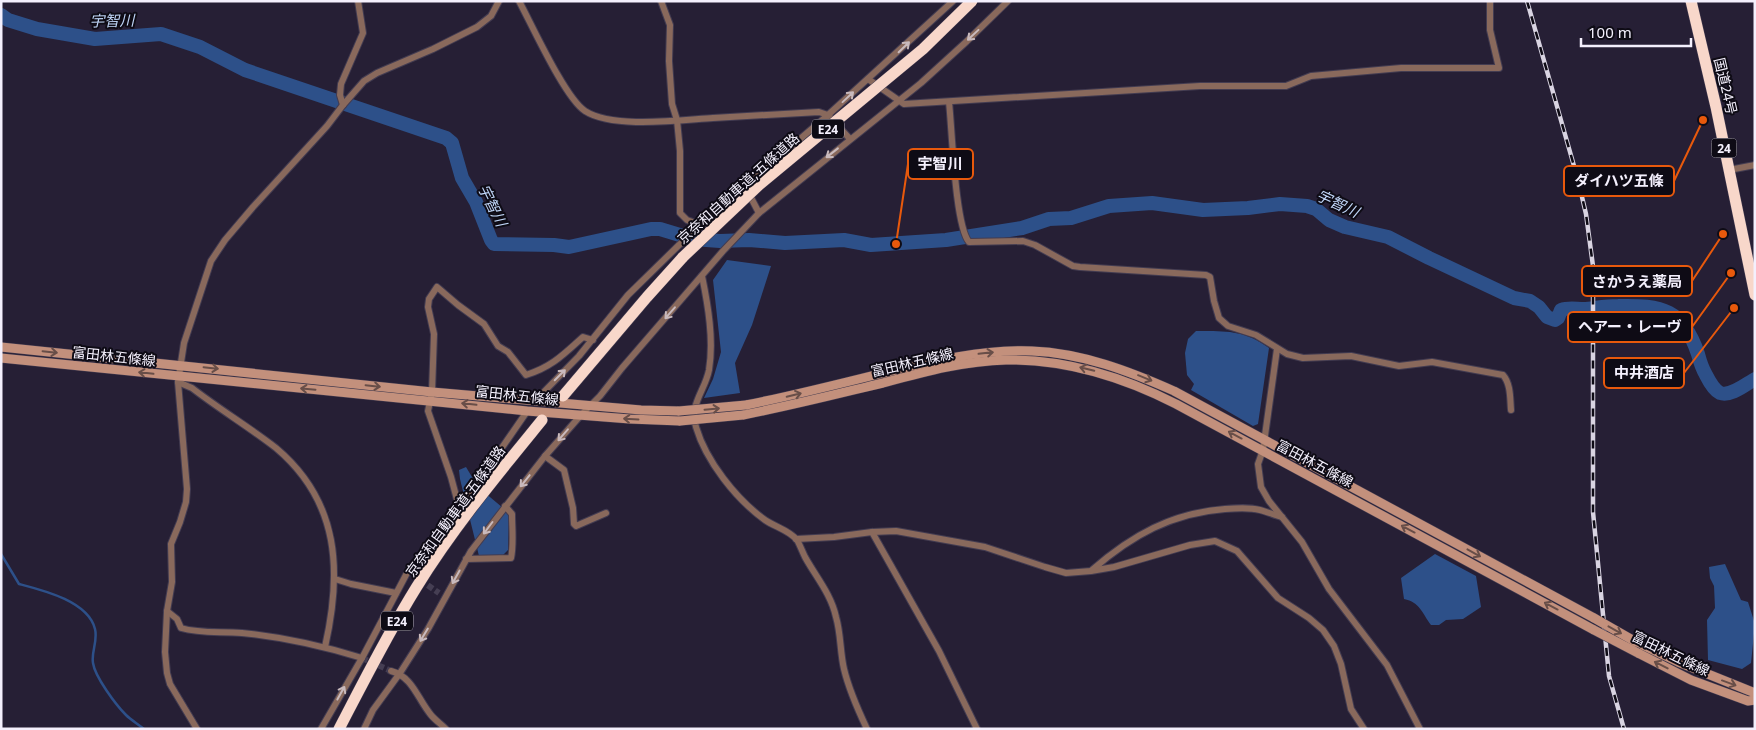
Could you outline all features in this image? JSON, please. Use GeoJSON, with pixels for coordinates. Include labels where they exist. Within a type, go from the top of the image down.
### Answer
{"type":"FeatureCollection","features":[{"type":"Feature","properties":{"kind":"highway","name":"京奈和自動車道;五條道路"},"geometry":{"type":"LineString","coordinates":[[564,396],[647,296],[683,257],[759,185],[923,49],[972,1]]}},
{"type":"Feature","properties":{"kind":"highway","name":"国道24号"},"geometry":{"type":"LineString","coordinates":[[1690,1],[1716,107],[1755,295]]}},
{"type":"Feature","properties":{"kind":"highway","name":"京奈和自動車道;五條道路"},"geometry":{"type":"LineString","coordinates":[[339,729],[386,640],[417,587],[464,518],[483,484],[542,420]]}},
{"type":"Feature","properties":{"kind":"main road","name":"富田林五條線"},"geometry":{"type":"LineString","coordinates":[[1,347],[180,365],[431,396],[527,411],[680,421],[743,415],[790,406],[969,363],[1005,360],[1066,364],[1130,382],[1155,393],[1638,653],[1691,680],[1748,701],[1755,700]]}},
{"type":"Feature","properties":{"kind":"main road","name":"富田林五條線"},"geometry":{"type":"LineString","coordinates":[[1,358],[178,379],[534,401],[641,410],[679,410],[746,405],[933,361],[970,355],[1005,351],[1034,351],[1069,356],[1124,370],[1174,391],[1636,642],[1678,662],[1755,693]]}},
{"type":"Feature","properties":{"kind":"street"},"geometry":{"type":"LineString","coordinates":[[342,105],[340,95],[341,84],[363,33],[358,1]]}},
{"type":"Feature","properties":{"kind":"street"},"geometry":{"type":"LineString","coordinates":[[198,729],[170,684],[166,673],[167,611],[172,582],[171,544],[186,502],[187,489],[178,379],[184,343],[211,261],[225,240],[328,126],[342,105],[364,81],[377,73],[477,27],[490,16],[499,1]]}},
{"type":"Feature","properties":{"kind":"street"},"geometry":{"type":"LineString","coordinates":[[519,1],[562,82],[579,106],[586,112],[602,118],[635,122],[819,112],[828,115],[850,139]]}},
{"type":"Feature","properties":{"kind":"street"},"geometry":{"type":"LineString","coordinates":[[661,1],[670,25],[669,61],[672,104],[676,120],[682,178],[680,213],[687,220],[701,225]]}},
{"type":"Feature","properties":{"kind":"street"},"geometry":{"type":"LineString","coordinates":[[321,729],[362,658],[396,593],[459,507],[483,484],[534,401],[579,356],[628,295],[679,245],[828,115],[953,1]]}},
{"type":"Feature","properties":{"kind":"street"},"geometry":{"type":"LineString","coordinates":[[364,729],[376,705],[400,673],[443,594],[471,551],[545,456],[723,251],[759,213],[949,58],[1008,1]]}},
{"type":"Feature","properties":{"kind":"street"},"geometry":{"type":"LineString","coordinates":[[868,79],[897,101],[904,104],[1200,86],[1286,86],[1311,76],[1401,68],[1498,68],[1490,30],[1490,1]]}},
{"type":"Feature","properties":{"kind":"street"},"geometry":{"type":"LineString","coordinates":[[950,102],[959,211],[963,231],[969,242],[1023,241],[1080,268],[1206,275],[1210,277],[1219,318],[1228,326],[1256,335],[1287,354],[1303,358],[1351,356],[1399,366],[1432,362],[1503,375],[1509,388],[1511,410]]}},
{"type":"Feature","properties":{"kind":"street"},"geometry":{"type":"LineString","coordinates":[[1729,170],[1755,165]]}},
{"type":"Feature","properties":{"kind":"street"},"geometry":{"type":"LineString","coordinates":[[745,186],[759,213]]}},
{"type":"Feature","properties":{"kind":"street"},"geometry":{"type":"LineString","coordinates":[[702,276],[711,339],[709,370],[694,406],[695,425],[712,461],[734,491],[752,510],[796,539],[827,591],[836,617],[844,669],[857,708],[867,729]]}},
{"type":"Feature","properties":{"kind":"street"},"geometry":{"type":"LineString","coordinates":[[459,507],[451,476],[428,411],[431,396],[434,334],[428,306],[429,298],[437,287],[484,324],[498,346],[508,352],[526,375],[544,369],[564,355],[583,337],[593,340]]}},
{"type":"Feature","properties":{"kind":"street"},"geometry":{"type":"LineString","coordinates":[[1277,349],[1263,450],[1258,464],[1261,487],[1269,501],[1302,542],[1329,589],[1387,665],[1420,729]]}},
{"type":"Feature","properties":{"kind":"street"},"geometry":{"type":"LineString","coordinates":[[178,379],[258,435],[294,466],[314,493],[322,508],[329,530],[335,579],[332,617],[325,647]]}},
{"type":"Feature","properties":{"kind":"street"},"geometry":{"type":"LineString","coordinates":[[545,456],[564,470],[573,508],[574,524],[576,526],[606,513]]}},
{"type":"Feature","properties":{"kind":"street"},"geometry":{"type":"LineString","coordinates":[[466,559],[512,558],[512,514],[505,506]]}},
{"type":"Feature","properties":{"kind":"street"},"geometry":{"type":"LineString","coordinates":[[1092,571],[1130,540],[1172,520],[1193,513],[1241,508],[1259,510],[1282,517]]}},
{"type":"Feature","properties":{"kind":"street"},"geometry":{"type":"LineString","coordinates":[[796,539],[896,531],[975,545],[1066,572],[1092,571],[1114,567],[1190,545],[1215,541],[1232,547],[1237,551],[1278,598],[1310,618],[1323,630],[1334,646],[1341,664],[1351,709],[1364,729]]}},
{"type":"Feature","properties":{"kind":"street"},"geometry":{"type":"LineString","coordinates":[[872,532],[939,651],[977,729]]}},
{"type":"Feature","properties":{"kind":"street"},"geometry":{"type":"LineString","coordinates":[[335,579],[396,593]]}},
{"type":"Feature","properties":{"kind":"street"},"geometry":{"type":"LineString","coordinates":[[167,611],[177,619],[181,628],[194,632],[241,633],[325,647],[362,658]]}},
{"type":"Feature","properties":{"kind":"street"},"geometry":{"type":"LineString","coordinates":[[391,671],[400,673],[410,682],[431,716],[446,729]]}},
{"type":"Feature","properties":{"kind":"water"},"geometry":{"type":"Polygon","coordinates":[[[727,260],[771,266],[752,325],[735,363],[740,393],[704,398],[713,379],[721,352],[713,280],[727,260]]]}},
{"type":"Feature","properties":{"kind":"water"},"geometry":{"type":"Polygon","coordinates":[[[1196,331],[1226,332],[1243,335],[1269,348],[1258,424],[1253,426],[1191,390],[1194,384],[1187,375],[1185,353],[1188,339],[1196,331]]]}},
{"type":"Feature","properties":{"kind":"water"},"geometry":{"type":"Polygon","coordinates":[[[466,467],[478,487],[509,513],[508,550],[503,555],[479,556],[460,479],[459,470],[466,467]]]}},
{"type":"Feature","properties":{"kind":"water"},"geometry":{"type":"Polygon","coordinates":[[[1435,554],[1476,576],[1481,607],[1463,619],[1446,620],[1439,625],[1431,625],[1417,605],[1404,599],[1401,578],[1435,554]]]}},
{"type":"Feature","properties":{"kind":"water"},"geometry":{"type":"Polygon","coordinates":[[[1725,564],[1741,600],[1748,602],[1755,624],[1751,663],[1742,669],[1708,660],[1707,620],[1715,608],[1714,586],[1710,578],[1709,567],[1725,564]]]}},
{"type":"Feature","properties":{"kind":"waterway","name":"宇智川"},"geometry":{"type":"LineString","coordinates":[[1,15],[8,20],[37,29],[95,39],[161,34],[200,47],[245,70],[446,138],[452,143],[462,178],[476,202],[494,244],[569,247],[651,229],[660,229],[693,239],[785,243],[844,240],[871,245],[946,240],[1022,228],[1049,219],[1071,218],[1109,206],[1152,203],[1203,210],[1248,208],[1280,204],[1307,206],[1316,209],[1329,220],[1345,227],[1388,237],[1514,298],[1530,301],[1539,307],[1547,317],[1555,320],[1558,318],[1561,310],[1570,308],[1633,306],[1659,309],[1678,319],[1685,327],[1692,339],[1701,365],[1718,392],[1724,394],[1734,392],[1755,379]]}},
{"type":"Feature","properties":{"kind":"waterway"},"geometry":{"type":"LineString","coordinates":[[1,554],[19,584],[63,598],[74,604],[91,619],[96,633],[93,663],[98,676],[106,691],[128,717],[144,729]]}},
{"type":"Feature","properties":{"kind":"tunnel"},"geometry":{"type":"LineString","coordinates":[[413,575],[439,593]]}},
{"type":"Feature","properties":{"kind":"tunnel"},"geometry":{"type":"LineString","coordinates":[[362,658],[391,671]]}},
{"type":"Feature","properties":{"kind":"railway"},"geometry":{"type":"LineString","coordinates":[[1527,1],[1578,180],[1586,214],[1593,266],[1593,512],[1609,676],[1624,729]]}},
{"type":"Feature","properties":{"kind":"place","name":"ダイハツ五條"},"geometry":{"type":"Point","coordinates":[1703,120]}},
{"type":"Feature","properties":{"kind":"place","name":"さかうえ薬局"},"geometry":{"type":"Point","coordinates":[1723,234]}},
{"type":"Feature","properties":{"kind":"place","name":"宇智川"},"geometry":{"type":"Point","coordinates":[896,244]}},
{"type":"Feature","properties":{"kind":"place","name":"ヘアー・レーヴ"},"geometry":{"type":"Point","coordinates":[1731,273]}},
{"type":"Feature","properties":{"kind":"place","name":"中井酒店"},"geometry":{"type":"Point","coordinates":[1734,308]}}]}
